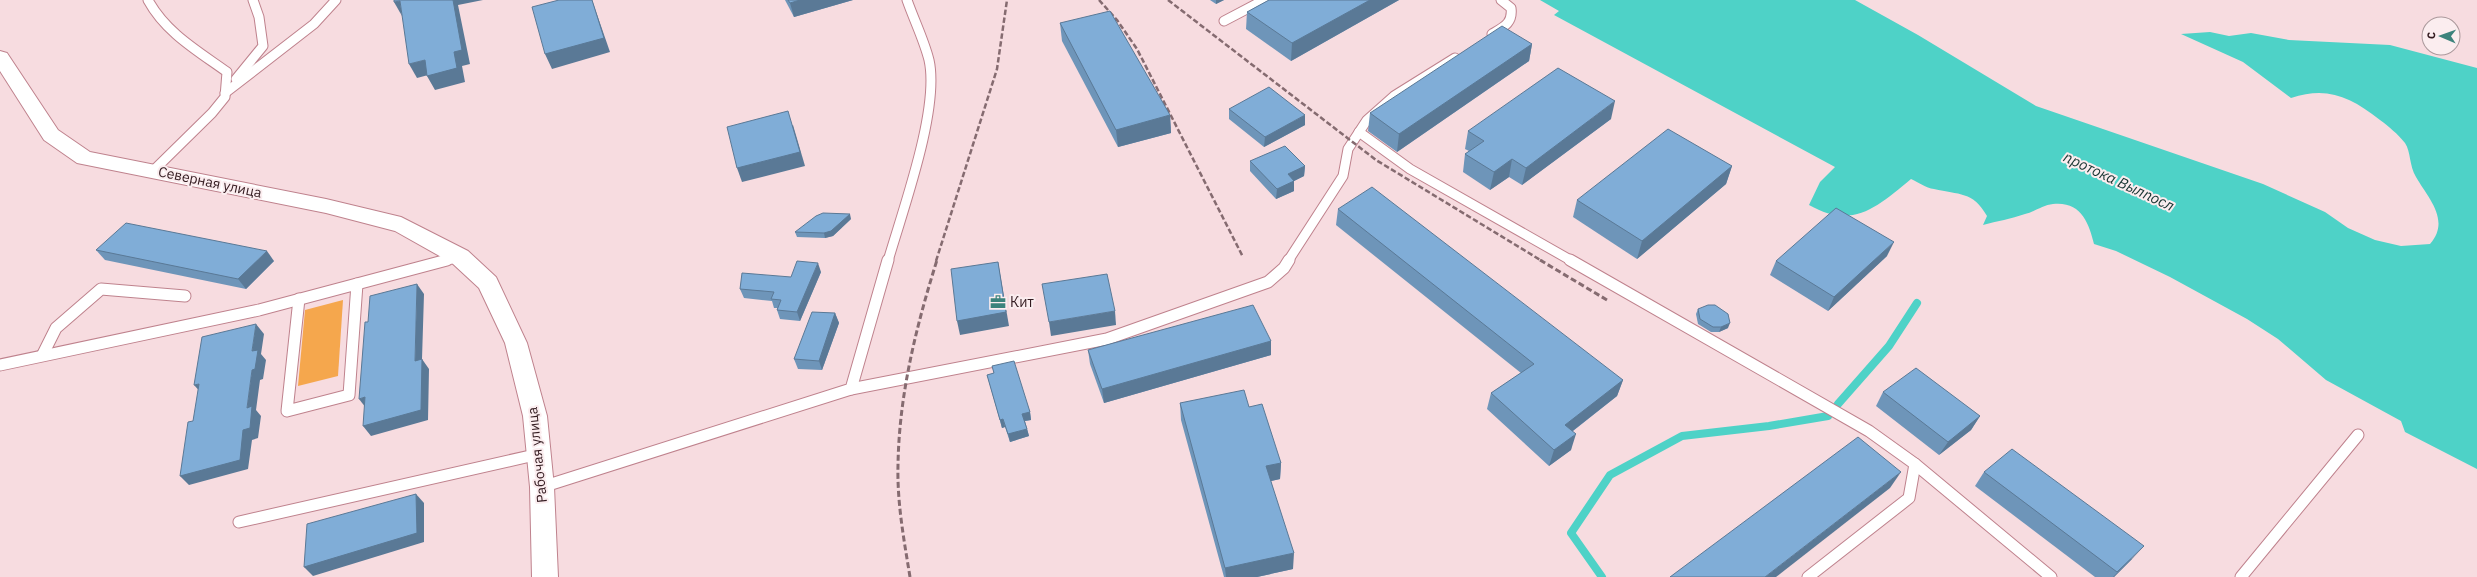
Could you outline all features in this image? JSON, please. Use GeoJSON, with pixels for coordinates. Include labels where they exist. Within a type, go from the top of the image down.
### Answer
{"type":"FeatureCollection","features":[{"type":"Feature","properties":{"kind":"street","name":"Северная улица"},"geometry":{"type":"LineString","coordinates":[[0,57],[51,134],[84,158],[154,170],[326,206],[401,225],[460,257]]}},
{"type":"Feature","properties":{"kind":"street","name":"Рабочая улица"},"geometry":{"type":"LineString","coordinates":[[460,257],[488,283],[516,343],[535,416],[542,487],[545,577]]}},
{"type":"Feature","properties":{"kind":"lane"},"geometry":{"type":"LineString","coordinates":[[148,0],[150,6],[175,34],[227,72],[226,93]]}},
{"type":"Feature","properties":{"kind":"lane"},"geometry":{"type":"LineString","coordinates":[[154,170],[212,113],[263,46],[259,17],[253,0]]}},
{"type":"Feature","properties":{"kind":"lane"},"geometry":{"type":"LineString","coordinates":[[226,93],[308,28],[336,0]]}},
{"type":"Feature","properties":{"kind":"lane"},"geometry":{"type":"LineString","coordinates":[[851,389],[923,139],[930,96],[929,61],[907,0]]}},
{"type":"Feature","properties":{"kind":"lane"},"geometry":{"type":"LineString","coordinates":[[1224,21],[1264,0]]}},
{"type":"Feature","properties":{"kind":"lane"},"geometry":{"type":"LineString","coordinates":[[1481,41],[1508,24],[1512,16],[1511,8],[1501,0]]}},
{"type":"Feature","properties":{"kind":"lane"},"geometry":{"type":"LineString","coordinates":[[542,487],[851,389],[1107,339],[1268,282],[1284,268],[1342,176],[1346,169],[1347,150],[1359,132],[1378,110],[1407,88],[1461,54]]}},
{"type":"Feature","properties":{"kind":"lane"},"geometry":{"type":"LineString","coordinates":[[1359,132],[1410,169],[1869,431],[1915,464],[2051,577]]}},
{"type":"Feature","properties":{"kind":"lane"},"geometry":{"type":"LineString","coordinates":[[0,365],[43,354],[252,311],[460,257]]}},
{"type":"Feature","properties":{"kind":"lane"},"geometry":{"type":"LineString","coordinates":[[299,299],[287,411],[349,395],[357,284]]}},
{"type":"Feature","properties":{"kind":"lane"},"geometry":{"type":"LineString","coordinates":[[43,354],[56,328],[101,289],[185,296]]}},
{"type":"Feature","properties":{"kind":"lane"},"geometry":{"type":"LineString","coordinates":[[2241,577],[2358,435]]}},
{"type":"Feature","properties":{"kind":"lane"},"geometry":{"type":"LineString","coordinates":[[239,522],[538,454]]}},
{"type":"Feature","properties":{"kind":"lane"},"geometry":{"type":"LineString","coordinates":[[1808,577],[1909,498],[1915,464]]}},
{"type":"Feature","properties":{"kind":"shaded area"},"geometry":{"type":"Polygon","coordinates":[[[343,300],[338,376],[298,386],[305,310],[343,300]]]}},
{"type":"Feature","properties":{"kind":"water","name":"протока Вылпосл"},"geometry":{"type":"Polygon","coordinates":[[[1540,0],[1855,0],[1918,35],[2036,106],[2263,184],[2325,212],[2348,228],[2375,240],[2401,246],[2430,244],[2436,235],[2438,218],[2431,201],[2412,168],[2407,147],[2396,133],[2359,105],[2338,96],[2316,93],[2291,98],[2243,62],[2181,34],[2210,32],[2229,36],[2251,33],[2289,40],[2390,45],[2421,53],[2421,56],[2432,56],[2477,68],[2477,469],[2405,432],[2401,421],[2326,380],[2278,339],[2247,319],[2170,277],[2116,251],[2094,244],[2086,221],[2077,210],[2071,206],[2053,204],[2020,216],[1983,225],[1987,216],[1982,208],[1971,198],[1965,195],[1931,188],[1911,179],[1887,198],[1864,212],[1852,215],[1839,215],[1825,212],[1809,205],[1820,182],[1835,167],[1554,15],[1559,11],[1540,0]]]}},
{"type":"Feature","properties":{"kind":"building"},"geometry":{"type":"Polygon","coordinates":[[[394,0],[453,0],[462,50],[454,52],[457,68],[427,76],[425,60],[409,64],[400,1],[394,2],[394,0]]]}},
{"type":"Feature","properties":{"kind":"building"},"geometry":{"type":"Polygon","coordinates":[[[559,0],[592,0],[604,38],[545,54],[532,7],[559,0]]]}},
{"type":"Feature","properties":{"kind":"building"},"geometry":{"type":"Polygon","coordinates":[[[788,0],[800,0],[790,3],[788,0]]]}},
{"type":"Feature","properties":{"kind":"building"},"geometry":{"type":"Polygon","coordinates":[[[1269,0],[1370,0],[1292,43],[1247,12],[1269,0]]]}},
{"type":"Feature","properties":{"kind":"building"},"geometry":{"type":"Polygon","coordinates":[[[1110,11],[1170,115],[1116,130],[1060,23],[1110,11]]]}},
{"type":"Feature","properties":{"kind":"building"},"geometry":{"type":"Polygon","coordinates":[[[1502,26],[1532,44],[1399,134],[1370,113],[1502,26]]]}},
{"type":"Feature","properties":{"kind":"building"},"geometry":{"type":"Polygon","coordinates":[[[1558,68],[1615,101],[1526,168],[1512,159],[1494,172],[1465,154],[1484,141],[1468,131],[1558,68]]]}},
{"type":"Feature","properties":{"kind":"building"},"geometry":{"type":"Polygon","coordinates":[[[1269,87],[1305,115],[1265,137],[1229,109],[1269,87]]]}},
{"type":"Feature","properties":{"kind":"building"},"geometry":{"type":"Polygon","coordinates":[[[788,111],[800,152],[737,168],[727,127],[788,111]]]}},
{"type":"Feature","properties":{"kind":"building"},"geometry":{"type":"Polygon","coordinates":[[[1668,129],[1732,166],[1642,241],[1577,200],[1668,129]]]}},
{"type":"Feature","properties":{"kind":"building"},"geometry":{"type":"Polygon","coordinates":[[[1285,146],[1305,166],[1288,174],[1294,181],[1277,189],[1250,161],[1285,146]]]}},
{"type":"Feature","properties":{"kind":"building"},"geometry":{"type":"Polygon","coordinates":[[[1372,187],[1623,380],[1565,425],[1576,434],[1554,450],[1491,393],[1534,364],[1338,209],[1372,187]]]}},
{"type":"Feature","properties":{"kind":"building"},"geometry":{"type":"Polygon","coordinates":[[[1836,208],[1894,242],[1834,297],[1776,261],[1836,208]]]}},
{"type":"Feature","properties":{"kind":"building"},"geometry":{"type":"Polygon","coordinates":[[[823,213],[850,214],[831,231],[824,233],[795,232],[816,216],[823,213]]]}},
{"type":"Feature","properties":{"kind":"building"},"geometry":{"type":"Polygon","coordinates":[[[126,223],[267,251],[238,279],[96,250],[126,223]]]}},
{"type":"Feature","properties":{"kind":"building"},"geometry":{"type":"Polygon","coordinates":[[[797,261],[818,263],[797,312],[777,310],[781,300],[771,299],[774,292],[740,289],[742,273],[791,277],[797,261]]]}},
{"type":"Feature","properties":{"kind":"building"},"geometry":{"type":"Polygon","coordinates":[[[998,262],[1006,312],[957,321],[951,269],[998,262]]]}},
{"type":"Feature","properties":{"kind":"building"},"geometry":{"type":"Polygon","coordinates":[[[1107,274],[1115,311],[1049,322],[1042,284],[1107,274]]]}},
{"type":"Feature","properties":{"kind":"building"},"geometry":{"type":"Polygon","coordinates":[[[417,284],[415,361],[422,359],[421,410],[363,426],[365,397],[359,399],[365,322],[368,322],[370,296],[417,284]]]}},
{"type":"Feature","properties":{"kind":"building"},"geometry":{"type":"Polygon","coordinates":[[[1253,305],[1271,341],[1102,389],[1088,350],[1253,305]]]}},
{"type":"Feature","properties":{"kind":"building"},"geometry":{"type":"Polygon","coordinates":[[[1708,305],[1715,305],[1728,314],[1730,323],[1721,327],[1713,327],[1700,319],[1698,309],[1708,305]]]}},
{"type":"Feature","properties":{"kind":"building"},"geometry":{"type":"Polygon","coordinates":[[[812,312],[835,313],[819,361],[794,359],[812,312]]]}},
{"type":"Feature","properties":{"kind":"building"},"geometry":{"type":"Polygon","coordinates":[[[256,324],[252,351],[258,350],[255,369],[252,370],[247,408],[252,406],[250,428],[243,430],[240,460],[180,476],[188,422],[193,421],[199,384],[194,385],[202,337],[256,324]]]}},
{"type":"Feature","properties":{"kind":"building"},"geometry":{"type":"Polygon","coordinates":[[[1014,361],[1030,412],[1022,414],[1027,429],[1008,434],[1003,419],[1000,420],[987,375],[994,373],[992,366],[1014,361]]]}},
{"type":"Feature","properties":{"kind":"building"},"geometry":{"type":"Polygon","coordinates":[[[1916,368],[1980,416],[1948,442],[1883,392],[1916,368]]]}},
{"type":"Feature","properties":{"kind":"building"},"geometry":{"type":"Polygon","coordinates":[[[1244,390],[1249,407],[1262,404],[1281,463],[1266,466],[1294,553],[1225,568],[1180,403],[1244,390]]]}},
{"type":"Feature","properties":{"kind":"building"},"geometry":{"type":"Polygon","coordinates":[[[1858,437],[1901,472],[1765,577],[1670,577],[1858,437]]]}},
{"type":"Feature","properties":{"kind":"building"},"geometry":{"type":"Polygon","coordinates":[[[2012,449],[2144,546],[2117,572],[1984,472],[2012,449]]]}},
{"type":"Feature","properties":{"kind":"building"},"geometry":{"type":"Polygon","coordinates":[[[416,494],[417,533],[304,567],[307,524],[416,494]]]}},
{"type":"Feature","properties":{"kind":"waterway"},"geometry":{"type":"LineString","coordinates":[[1838,404],[1889,346],[1917,303]]}},
{"type":"Feature","properties":{"kind":"waterway"},"geometry":{"type":"LineString","coordinates":[[1602,577],[1571,533],[1610,475],[1682,436],[1769,426],[1828,416]]}},
{"type":"Feature","properties":{"kind":"railway"},"geometry":{"type":"LineString","coordinates":[[936,261],[997,69],[1007,0]]}},
{"type":"Feature","properties":{"kind":"railway"},"geometry":{"type":"LineString","coordinates":[[1099,0],[1117,20],[1137,49],[1243,257]]}},
{"type":"Feature","properties":{"kind":"railway"},"geometry":{"type":"LineString","coordinates":[[1168,0],[1376,160],[1542,261]]}},
{"type":"Feature","properties":{"kind":"railway"},"geometry":{"type":"LineString","coordinates":[[910,577],[901,521],[898,479],[899,439],[905,387],[910,361],[922,310],[937,260]]}},
{"type":"Feature","properties":{"kind":"railway"},"geometry":{"type":"LineString","coordinates":[[1540,260],[1607,300]]}},
{"type":"Feature","properties":{"kind":"place","name":"Кит"},"geometry":{"type":"Point","coordinates":[998,302]}}]}
